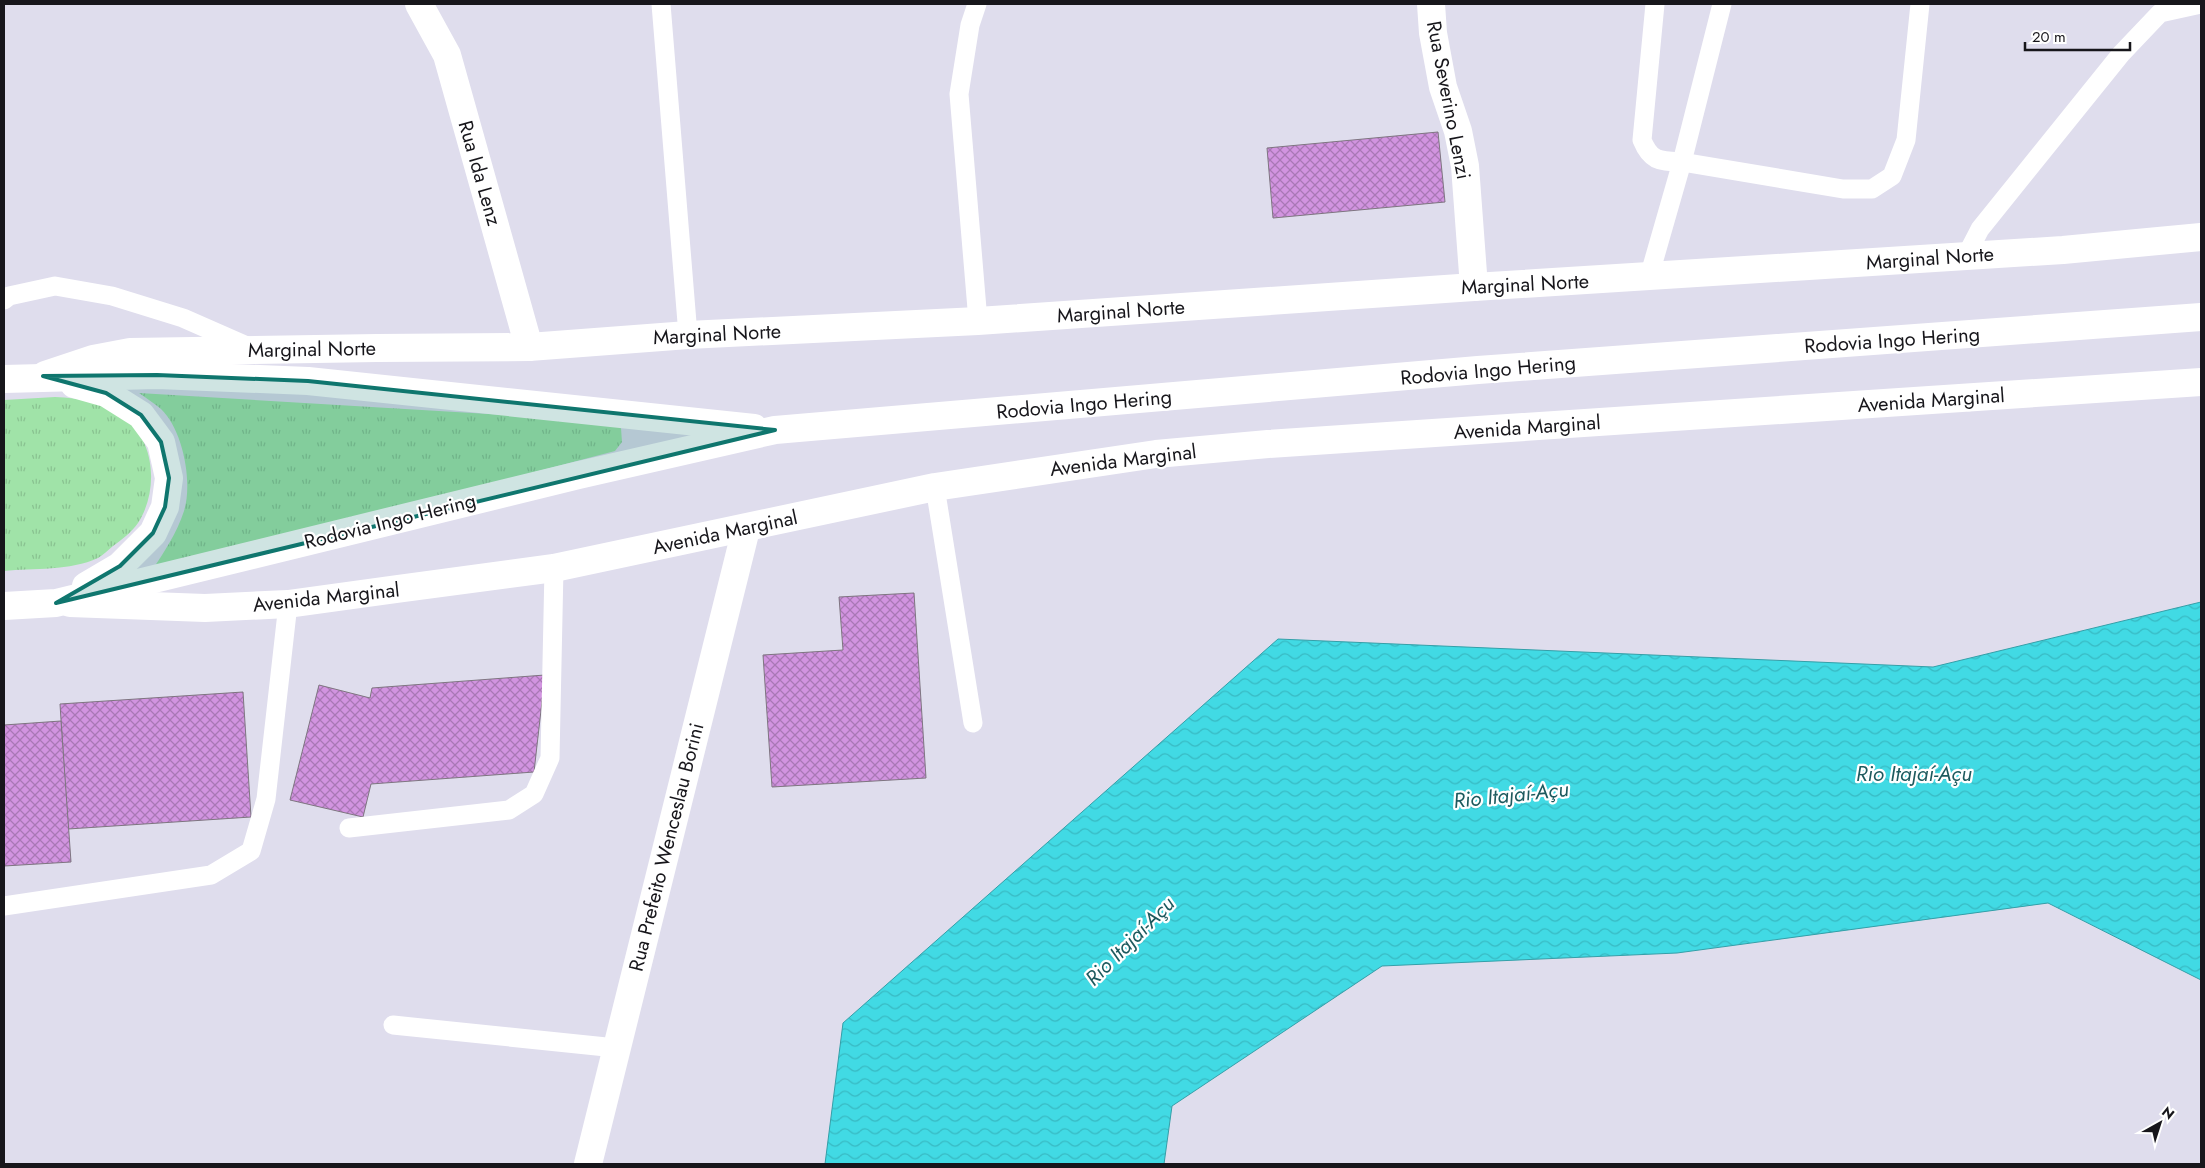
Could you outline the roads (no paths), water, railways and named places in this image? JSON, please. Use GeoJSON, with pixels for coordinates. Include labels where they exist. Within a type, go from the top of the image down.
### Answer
{"type":"FeatureCollection","features":[{"type":"Feature","properties":{"kind":"main road","name":"Rua Ida Lenz"},"geometry":{"type":"LineString","coordinates":[[418,4],[447,55],[529,348]]}},
{"type":"Feature","properties":{"kind":"main road","name":"Rua Severino Lenzi"},"geometry":{"type":"LineString","coordinates":[[1431,4],[1432,33],[1443,86],[1458,131],[1465,166],[1474,287]]}},
{"type":"Feature","properties":{"kind":"main road","name":"Marginal Norte"},"geometry":{"type":"LineString","coordinates":[[43,376],[93,359],[130,352],[529,348],[688,335],[978,321],[1474,287],[2063,250],[2201,236]]}},
{"type":"Feature","properties":{"kind":"main road","name":"Rodovia Ingo Hering"},"geometry":{"type":"LineString","coordinates":[[4,606],[56,603],[580,475],[775,430],[1478,370],[2201,317]]}},
{"type":"Feature","properties":{"kind":"main road","name":"Rodovia Ingo Hering"},"geometry":{"type":"LineString","coordinates":[[4,378],[157,374],[308,380],[775,430]]}},
{"type":"Feature","properties":{"kind":"main road"},"geometry":{"type":"LineString","coordinates":[[43,376],[106,393],[141,415],[161,442],[169,478],[165,508],[153,533],[120,566],[56,603]]}},
{"type":"Feature","properties":{"kind":"main road","name":"Avenida Marginal"},"geometry":{"type":"LineString","coordinates":[[56,603],[205,608],[288,604],[554,568],[746,529],[934,487],[1156,454],[1268,444],[2201,382]]}},
{"type":"Feature","properties":{"kind":"main road","name":"Rua Prefeito Wenceslau Borini"},"geometry":{"type":"LineString","coordinates":[[588,1164],[746,529]]}},
{"type":"Feature","properties":{"kind":"lane"},"geometry":{"type":"LineString","coordinates":[[661,4],[688,335]]}},
{"type":"Feature","properties":{"kind":"lane"},"geometry":{"type":"LineString","coordinates":[[977,4],[970,25],[959,94],[978,321]]}},
{"type":"Feature","properties":{"kind":"lane"},"geometry":{"type":"LineString","coordinates":[[1655,4],[1642,140],[1647,153],[1661,161],[1682,162],[1843,189],[1872,189],[1892,176],[1906,140],[1920,4]]}},
{"type":"Feature","properties":{"kind":"lane"},"geometry":{"type":"LineString","coordinates":[[1649,277],[1682,162],[1722,4]]}},
{"type":"Feature","properties":{"kind":"lane"},"geometry":{"type":"LineString","coordinates":[[1966,256],[1980,229],[2134,40],[2160,13],[2201,4]]}},
{"type":"Feature","properties":{"kind":"lane"},"geometry":{"type":"LineString","coordinates":[[4,300],[9,296],[55,286],[112,296],[183,318],[257,350]]}},
{"type":"Feature","properties":{"kind":"lane"},"geometry":{"type":"LineString","coordinates":[[934,487],[973,724]]}},
{"type":"Feature","properties":{"kind":"lane"},"geometry":{"type":"LineString","coordinates":[[349,828],[509,810],[534,794],[550,758],[554,568]]}},
{"type":"Feature","properties":{"kind":"lane"},"geometry":{"type":"LineString","coordinates":[[4,906],[211,875],[251,851],[266,799],[288,604]]}},
{"type":"Feature","properties":{"kind":"lane"},"geometry":{"type":"LineString","coordinates":[[393,1024],[616,1048]]}},
{"type":"Feature","properties":{"kind":"water","name":"Rio Itajaí-Açu"},"geometry":{"type":"Polygon","coordinates":[[[2201,602],[2201,980],[2048,903],[1677,953],[1382,966],[1172,1106],[1164,1164],[825,1164],[843,1023],[1278,639],[1933,667],[2201,602]]]}}]}
